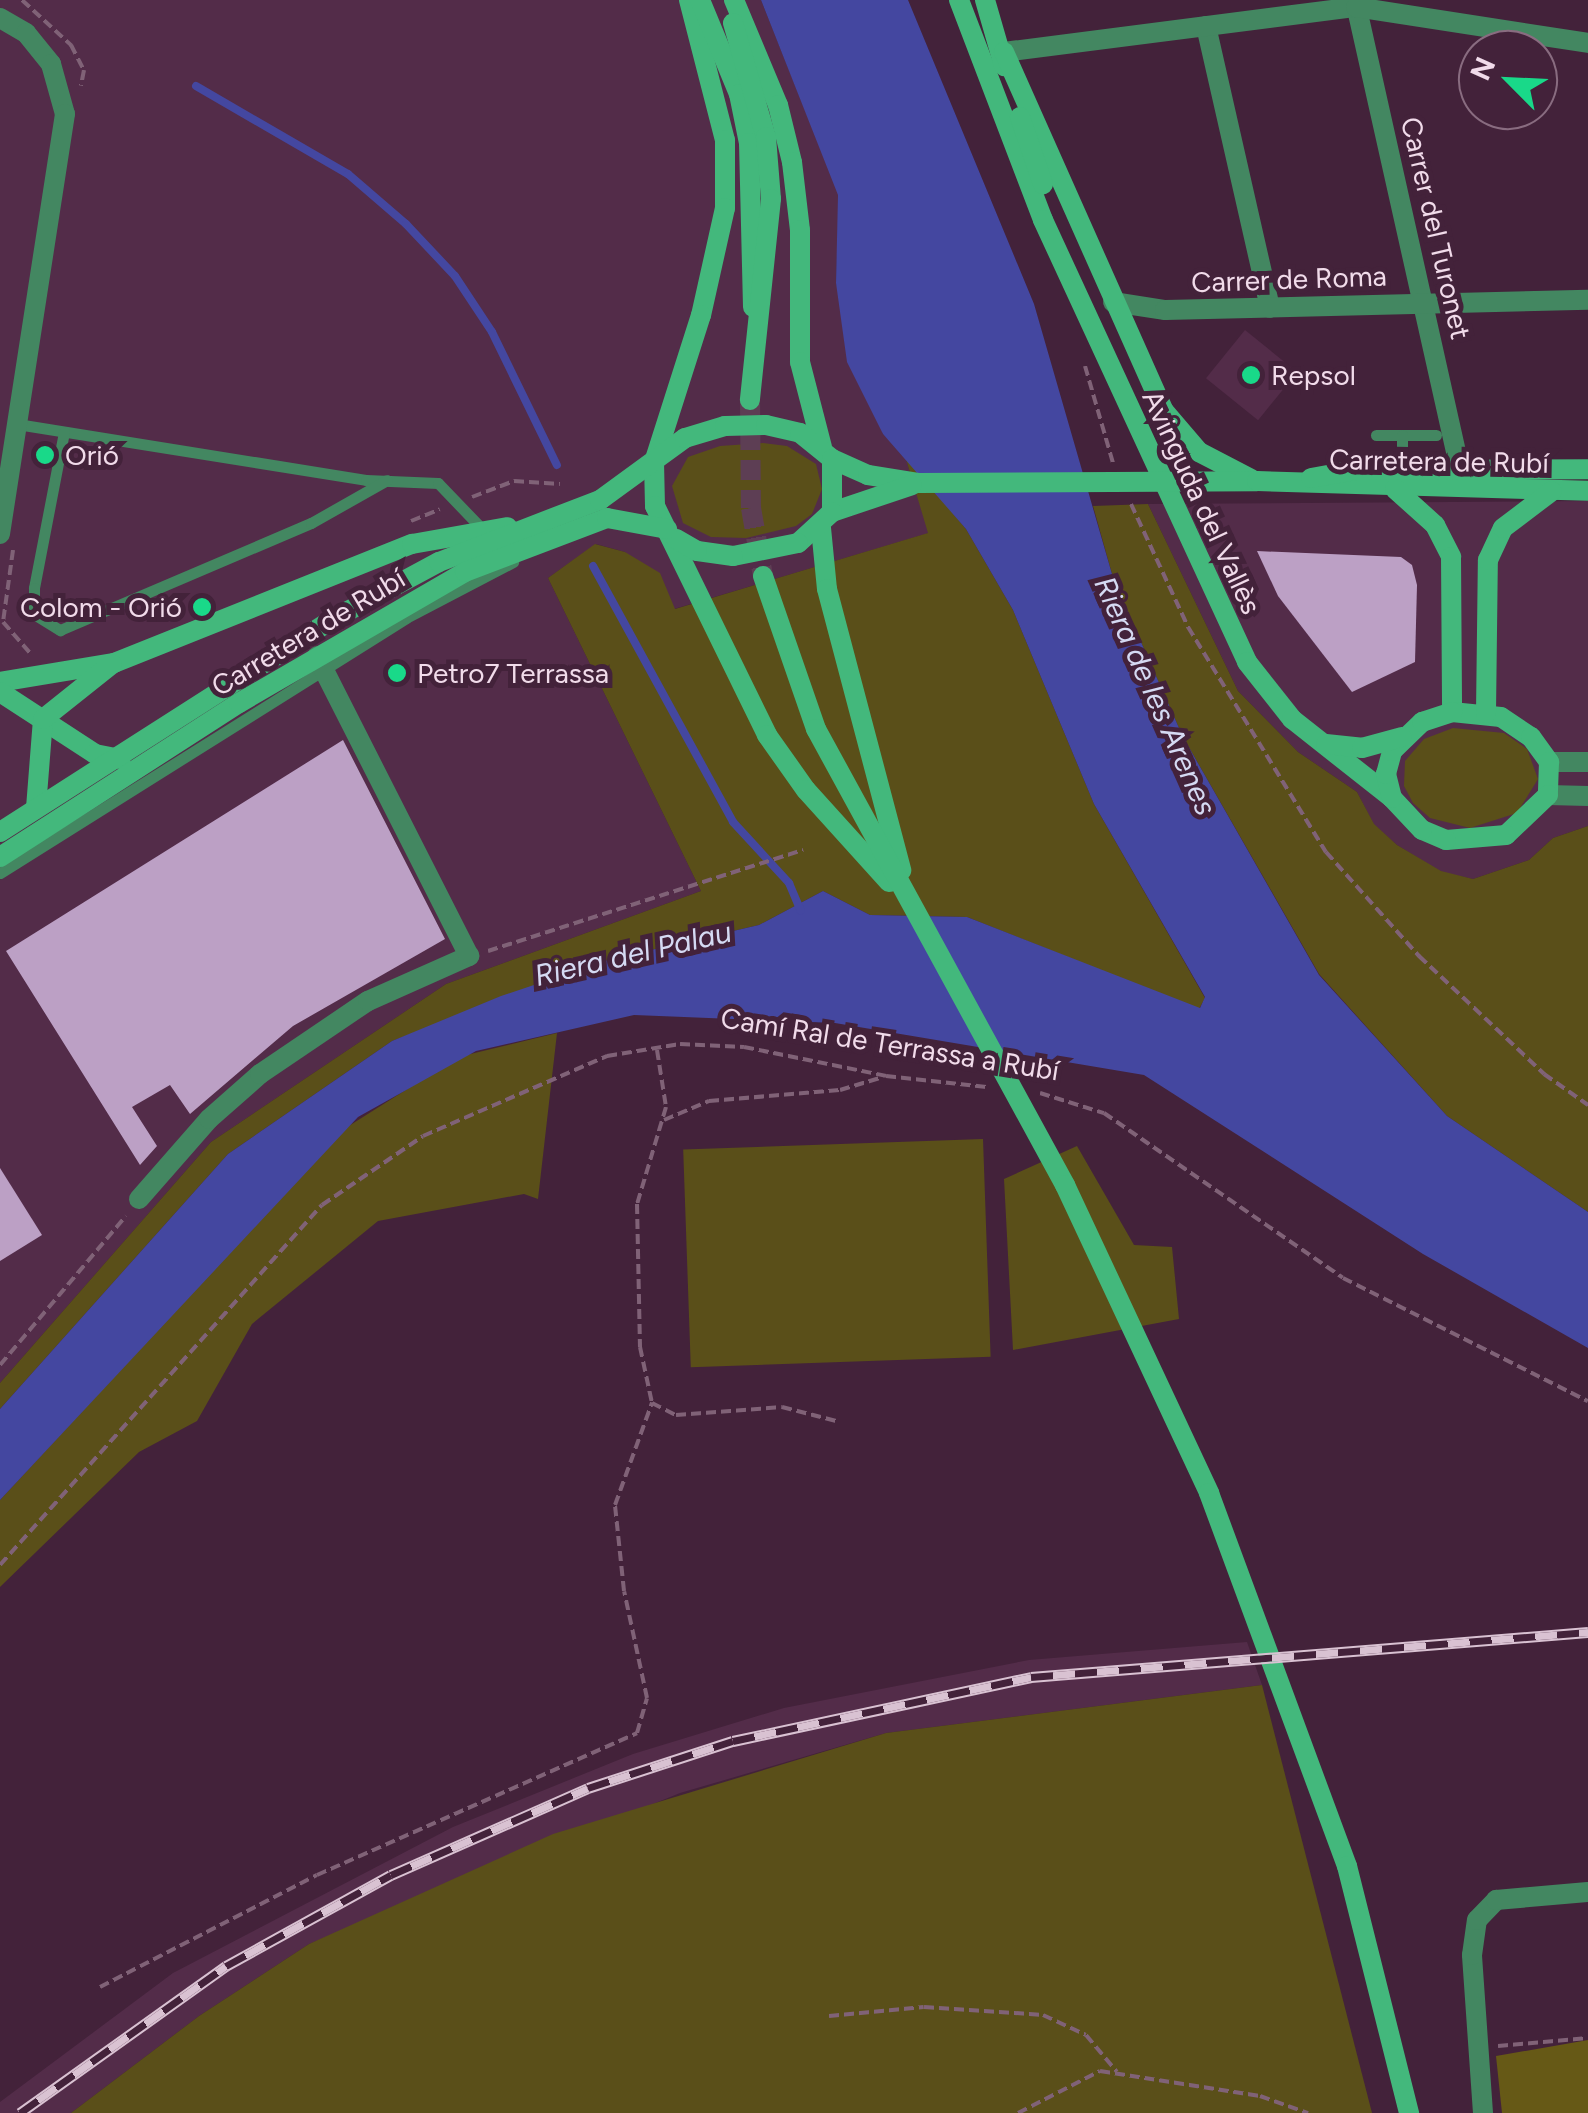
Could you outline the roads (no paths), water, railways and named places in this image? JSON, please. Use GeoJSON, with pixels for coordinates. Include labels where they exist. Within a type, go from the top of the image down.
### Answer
{"type":"FeatureCollection","features":[{"type":"Feature","properties":{"kind":"main road"},"geometry":{"type":"LineString","coordinates":[[689,0],[722,124],[725,208],[702,316],[653,485],[671,534],[767,735],[838,827],[913,910]]}},
{"type":"Feature","properties":{"kind":"main road"},"geometry":{"type":"LineString","coordinates":[[700,0],[739,94],[749,143],[754,359]]}},
{"type":"Feature","properties":{"kind":"main road"},"geometry":{"type":"LineString","coordinates":[[725,0],[766,137],[771,198],[750,400]]}},
{"type":"Feature","properties":{"kind":"main road"},"geometry":{"type":"LineString","coordinates":[[734,0],[778,105],[792,162],[800,230],[800,362],[827,453],[827,589],[879,803],[913,910]]}},
{"type":"Feature","properties":{"kind":"main road","name":"Avinguda del Vallès"},"geometry":{"type":"LineString","coordinates":[[959,0],[1043,220],[1065,258],[1240,648],[1269,694],[1392,798]]}},
{"type":"Feature","properties":{"kind":"main road","name":"Avinguda del Vallès"},"geometry":{"type":"LineString","coordinates":[[985,0],[1113,302],[1180,434],[1199,452],[1257,482]]}},
{"type":"Feature","properties":{"kind":"main road","name":"Avinguda del Vallès"},"geometry":{"type":"LineString","coordinates":[[1004,52],[1005,75],[1065,258]]}},
{"type":"Feature","properties":{"kind":"main road"},"geometry":{"type":"LineString","coordinates":[[660,458],[686,438],[747,425],[800,432],[827,453],[868,475],[919,483]]}},
{"type":"Feature","properties":{"kind":"main road","name":"Carretera de Rubí"},"geometry":{"type":"LineString","coordinates":[[0,857],[239,704],[320,663],[422,594],[600,500],[660,458]]}},
{"type":"Feature","properties":{"kind":"main road","name":"Carretera de Rubí"},"geometry":{"type":"LineString","coordinates":[[919,483],[1290,482],[1367,488],[1460,470],[1588,469]]}},
{"type":"Feature","properties":{"kind":"main road","name":"Carretera de Rubí"},"geometry":{"type":"LineString","coordinates":[[1290,482],[1356,470],[1399,480],[1588,491]]}},
{"type":"Feature","properties":{"kind":"main road"},"geometry":{"type":"LineString","coordinates":[[1399,480],[1436,524],[1451,557],[1452,712]]}},
{"type":"Feature","properties":{"kind":"main road"},"geometry":{"type":"LineString","coordinates":[[671,534],[698,551],[733,556],[780,550],[827,520],[919,483]]}},
{"type":"Feature","properties":{"kind":"main road"},"geometry":{"type":"LineString","coordinates":[[1486,713],[1488,560],[1503,528],[1552,491]]}},
{"type":"Feature","properties":{"kind":"main road","name":"Carretera de Rubí"},"geometry":{"type":"LineString","coordinates":[[0,832],[394,584],[537,532],[607,518],[671,534]]}},
{"type":"Feature","properties":{"kind":"main road"},"geometry":{"type":"LineString","coordinates":[[0,682],[114,663],[412,544],[483,530],[537,532]]}},
{"type":"Feature","properties":{"kind":"main road"},"geometry":{"type":"LineString","coordinates":[[763,576],[800,694],[860,815],[1065,1185],[1151,1359],[1266,1637],[1346,1866],[1409,2113]]}},
{"type":"Feature","properties":{"kind":"main road"},"geometry":{"type":"LineString","coordinates":[[36,808],[43,719],[114,663]]}},
{"type":"Feature","properties":{"kind":"main road"},"geometry":{"type":"LineString","coordinates":[[0,692],[95,754],[116,759],[138,755],[239,704]]}},
{"type":"Feature","properties":{"kind":"main road"},"geometry":{"type":"LineString","coordinates":[[1324,744],[1362,748],[1402,737],[1452,712],[1486,713],[1531,737],[1549,762],[1548,795],[1506,835],[1466,842],[1422,830],[1392,798],[1388,763],[1402,737]]}},
{"type":"Feature","properties":{"kind":"street"},"geometry":{"type":"LineString","coordinates":[[1004,52],[1355,3],[1588,44]]}},
{"type":"Feature","properties":{"kind":"street","name":"Carrer del Turonet"},"geometry":{"type":"LineString","coordinates":[[1355,3],[1426,303],[1460,470]]}},
{"type":"Feature","properties":{"kind":"street"},"geometry":{"type":"LineString","coordinates":[[0,18],[43,51],[59,80],[65,114],[0,534]]}},
{"type":"Feature","properties":{"kind":"street"},"geometry":{"type":"LineString","coordinates":[[1206,26],[1270,308]]}},
{"type":"Feature","properties":{"kind":"street","name":"Carrer de Roma"},"geometry":{"type":"LineString","coordinates":[[1113,302],[1165,310],[1588,300]]}},
{"type":"Feature","properties":{"kind":"street"},"geometry":{"type":"LineString","coordinates":[[139,1199],[209,1119],[260,1074],[368,1001],[469,956],[320,663]]}},
{"type":"Feature","properties":{"kind":"street"},"geometry":{"type":"LineString","coordinates":[[1549,762],[1588,762]]}},
{"type":"Feature","properties":{"kind":"street"},"geometry":{"type":"LineString","coordinates":[[1548,795],[1588,796]]}},
{"type":"Feature","properties":{"kind":"street"},"geometry":{"type":"LineString","coordinates":[[1483,2113],[1472,1934],[1486,1908],[1511,1897],[1588,1892]]}},
{"type":"Feature","properties":{"kind":"lane"},"geometry":{"type":"LineString","coordinates":[[17,424],[386,480],[438,483],[483,530]]}},
{"type":"Feature","properties":{"kind":"lane"},"geometry":{"type":"LineString","coordinates":[[64,432],[34,588],[34,614],[60,630],[310,523],[386,480]]}},
{"type":"Feature","properties":{"kind":"lane"},"geometry":{"type":"LineString","coordinates":[[1376,435],[1436,435]]}},
{"type":"Feature","properties":{"kind":"lane"},"geometry":{"type":"LineString","coordinates":[[1399,480],[1402,435]]}},
{"type":"Feature","properties":{"kind":"lane"},"geometry":{"type":"LineString","coordinates":[[0,873],[320,663]]}},
{"type":"Feature","properties":{"kind":"water","name":"Riera de les Arenes"},"geometry":{"type":"Polygon","coordinates":[[[761,0],[908,0],[1034,304],[1114,581],[1183,737],[1319,975],[1447,1116],[1588,1212],[1588,1348],[1423,1254],[1144,1075],[835,1023],[634,1015],[476,1051],[358,1117],[0,1500],[0,1409],[228,1154],[392,1041],[501,996],[608,960],[759,925],[823,891],[870,915],[967,917],[1200,1008],[1205,997],[1094,804],[1013,610],[966,529],[883,434],[847,362],[836,283],[838,195],[761,0]]]}},
{"type":"Feature","properties":{"kind":"waterway"},"geometry":{"type":"LineString","coordinates":[[196,86],[348,174],[406,224],[455,276],[492,332],[557,465]]}},
{"type":"Feature","properties":{"kind":"waterway"},"geometry":{"type":"LineString","coordinates":[[593,566],[733,822],[789,883],[801,911]]}},
{"type":"Feature","properties":{"kind":"tunnel"},"geometry":{"type":"LineString","coordinates":[[750,400],[751,508],[763,576]]}},
{"type":"Feature","properties":{"kind":"railway"},"geometry":{"type":"LineString","coordinates":[[20,2113],[226,1966],[391,1875],[588,1788],[733,1741],[1031,1677],[1588,1632]]}},
{"type":"Feature","properties":{"kind":"place","name":"Repsol"},"geometry":{"type":"Point","coordinates":[1251,375]}},
{"type":"Feature","properties":{"kind":"place","name":"Orió"},"geometry":{"type":"Point","coordinates":[45,455]}},
{"type":"Feature","properties":{"kind":"place","name":"Colom - Orió"},"geometry":{"type":"Point","coordinates":[202,607]}},
{"type":"Feature","properties":{"kind":"place","name":"Petro7 Terrassa"},"geometry":{"type":"Point","coordinates":[397,673]}},
{"type":"Feature","properties":{"kind":"water label","name":"Riera del Palau"},"geometry":{"type":"Point","coordinates":[633,954]}}]}
